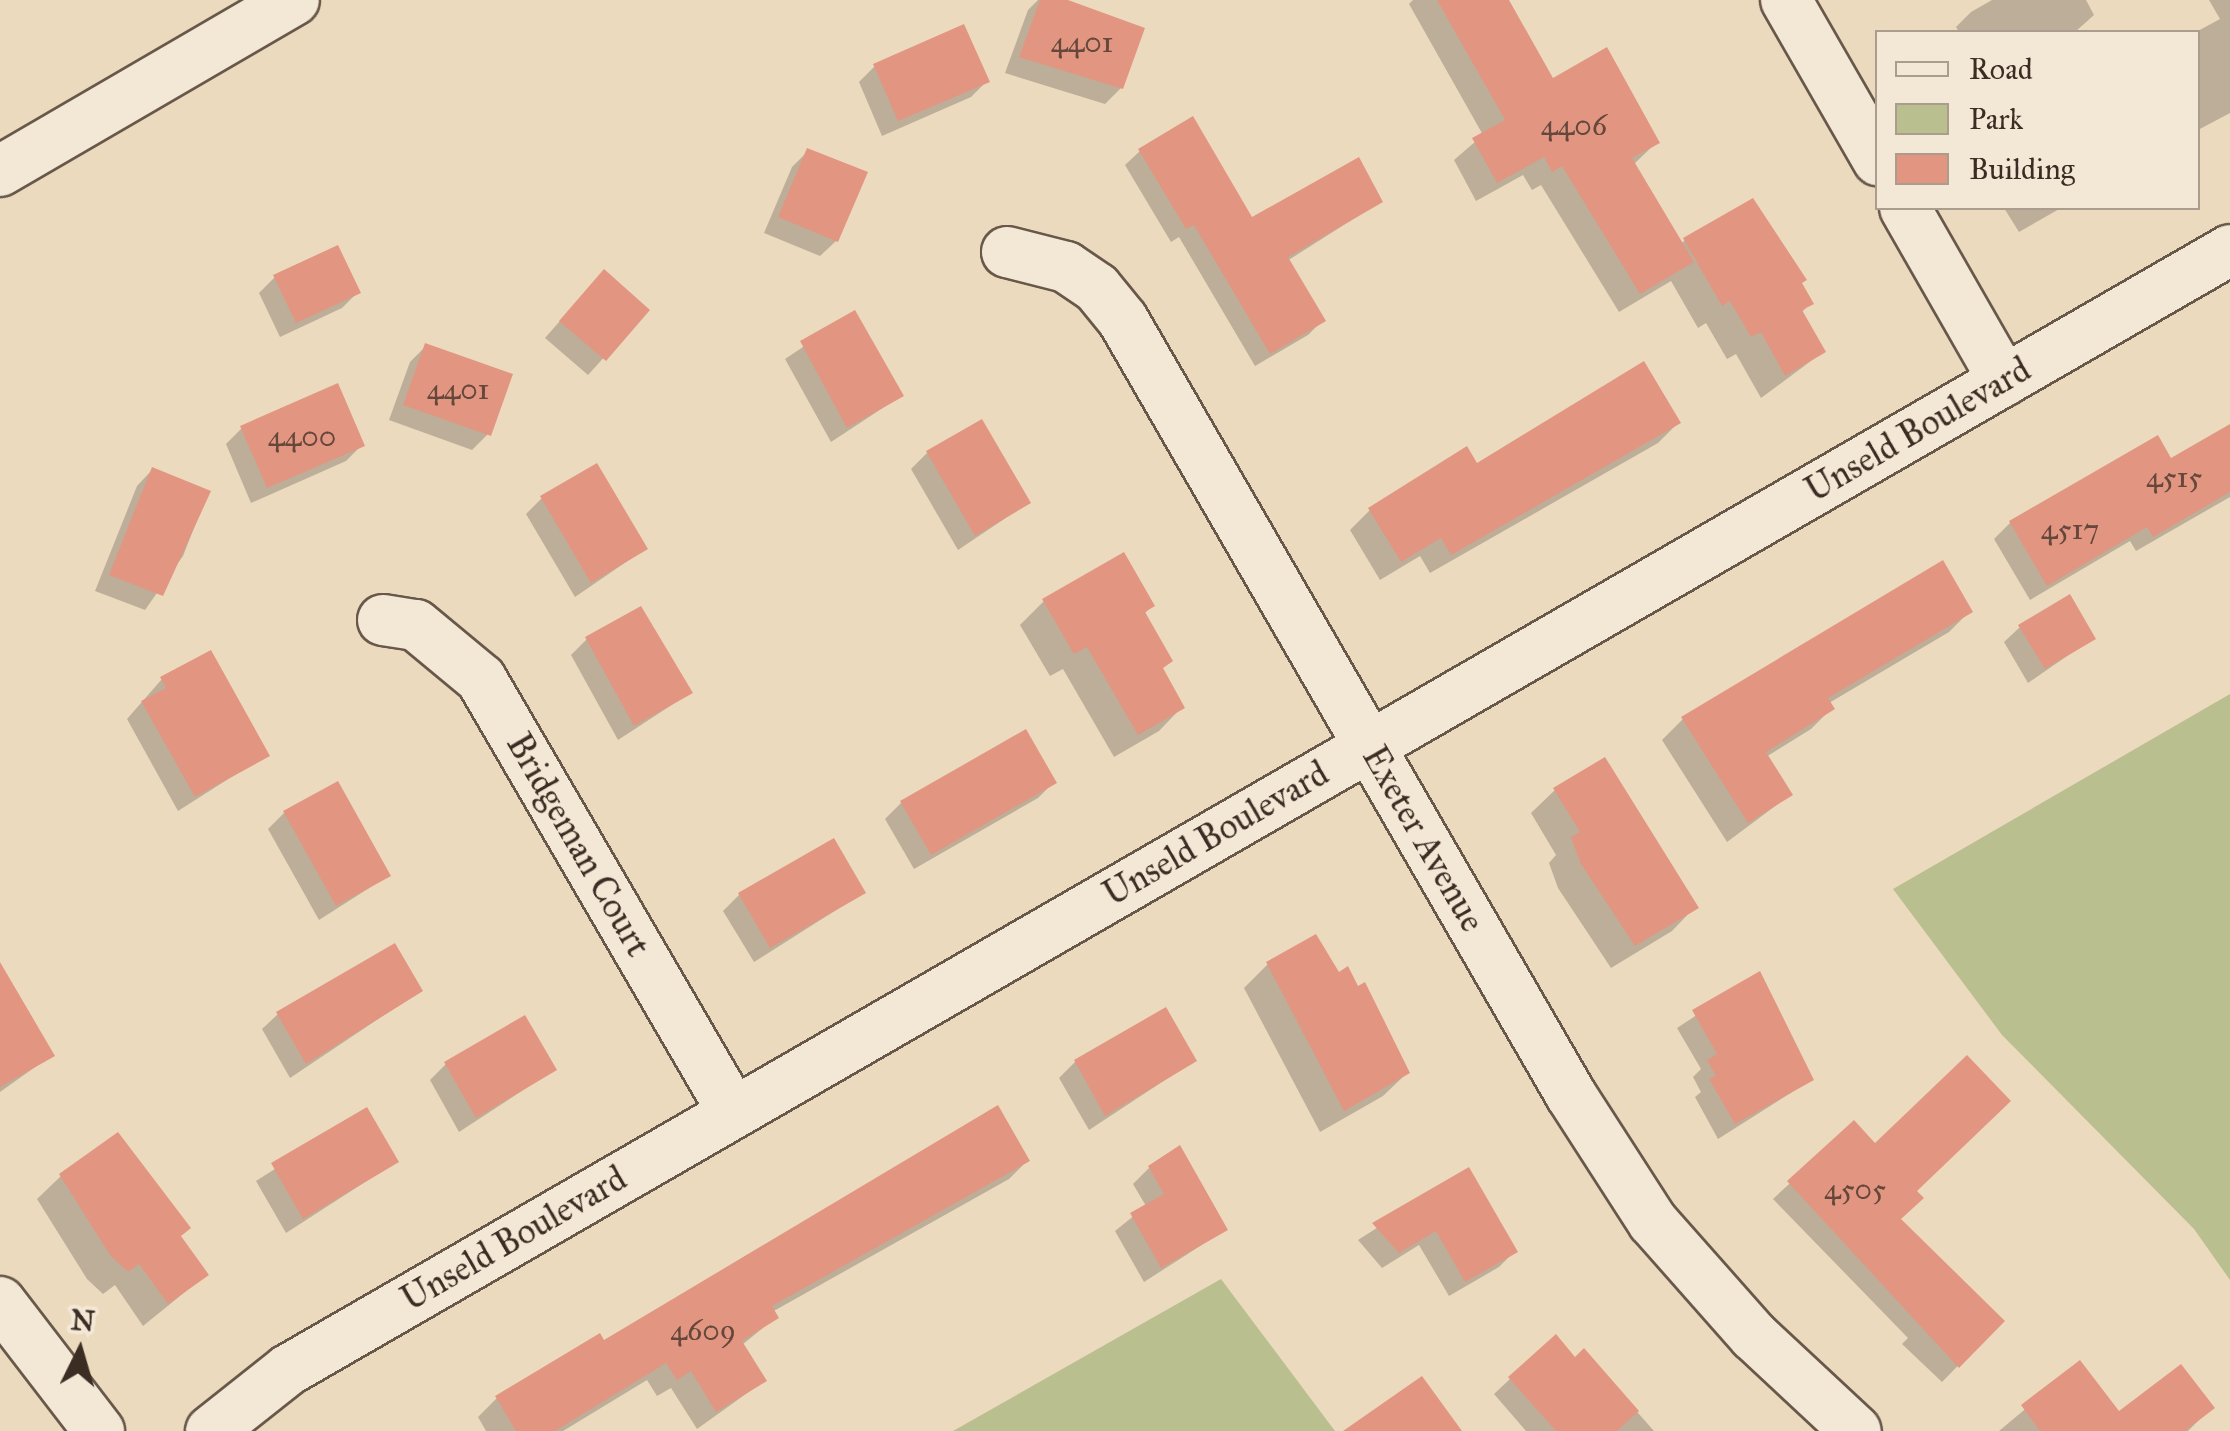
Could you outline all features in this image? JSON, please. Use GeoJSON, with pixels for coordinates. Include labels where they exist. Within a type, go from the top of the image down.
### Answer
{"type":"FeatureCollection","features":[{"type":"Feature","properties":{"kind":"street"},"geometry":{"type":"LineString","coordinates":[[0,171],[294,0]]}},
{"type":"Feature","properties":{"kind":"street"},"geometry":{"type":"LineString","coordinates":[[1786,0],[1875,155]]}},
{"type":"Feature","properties":{"kind":"street"},"geometry":{"type":"LineString","coordinates":[[1906,210],[2004,380]]}},
{"type":"Feature","properties":{"kind":"street","name":"Unseld Boulevard"},"geometry":{"type":"LineString","coordinates":[[211,1431],[288,1370],[2230,250]]}},
{"type":"Feature","properties":{"kind":"street","name":"Exeter Avenue"},"geometry":{"type":"LineString","coordinates":[[1007,252],[1066,267],[1097,288],[1122,320],[1571,1095],[1652,1222],[1754,1336],[1856,1431]]}},
{"type":"Feature","properties":{"kind":"street","name":"Bridgeman Court"},"geometry":{"type":"LineString","coordinates":[[383,620],[416,625],[481,678],[733,1112]]}},
{"type":"Feature","properties":{"kind":"street"},"geometry":{"type":"LineString","coordinates":[[0,1302],[99,1431]]}},
{"type":"Feature","properties":{"kind":"green space"},"geometry":{"type":"Polygon","coordinates":[[[2230,694],[2230,1280],[2194,1229],[2002,1035],[1893,889],[2230,694]]]}},
{"type":"Feature","properties":{"kind":"green space"},"geometry":{"type":"Polygon","coordinates":[[[1221,1279],[1335,1431],[953,1431],[1221,1279]]]}},
{"type":"Feature","properties":{"kind":"building"},"geometry":{"type":"Polygon","coordinates":[[[1040,0],[1068,0],[1145,28],[1123,89],[1019,57],[1040,0]]]}},
{"type":"Feature","properties":{"kind":"building"},"geometry":{"type":"Polygon","coordinates":[[[1437,0],[1509,0],[1553,78],[1607,47],[1660,143],[1632,158],[1694,262],[1640,294],[1562,166],[1552,172],[1544,157],[1497,183],[1472,138],[1505,120],[1437,0]]]}},
{"type":"Feature","properties":{"kind":"building"},"geometry":{"type":"Polygon","coordinates":[[[964,24],[990,82],[898,121],[873,64],[964,24]]]}},
{"type":"Feature","properties":{"kind":"building"},"geometry":{"type":"Polygon","coordinates":[[[1193,116],[1252,217],[1359,157],[1383,202],[1288,257],[1326,321],[1270,354],[1194,225],[1186,229],[1138,149],[1193,116]]]}},
{"type":"Feature","properties":{"kind":"building"},"geometry":{"type":"Polygon","coordinates":[[[807,148],[868,172],[838,242],[778,217],[807,148]]]}},
{"type":"Feature","properties":{"kind":"building"},"geometry":{"type":"Polygon","coordinates":[[[1753,198],[1807,280],[1802,283],[1814,304],[1802,310],[1826,352],[1785,376],[1761,332],[1751,337],[1730,301],[1722,306],[1683,238],[1753,198]]]}},
{"type":"Feature","properties":{"kind":"building"},"geometry":{"type":"Polygon","coordinates":[[[338,245],[361,293],[296,323],[273,275],[338,245]]]}},
{"type":"Feature","properties":{"kind":"building"},"geometry":{"type":"Polygon","coordinates":[[[604,269],[650,310],[606,361],[559,321],[604,269]]]}},
{"type":"Feature","properties":{"kind":"building"},"geometry":{"type":"Polygon","coordinates":[[[855,310],[904,396],[847,428],[800,341],[855,310]]]}},
{"type":"Feature","properties":{"kind":"building"},"geometry":{"type":"Polygon","coordinates":[[[425,343],[513,374],[491,436],[403,405],[425,343]]]}},
{"type":"Feature","properties":{"kind":"building"},"geometry":{"type":"Polygon","coordinates":[[[1644,361],[1681,423],[1451,555],[1441,538],[1401,562],[1368,508],[1467,446],[1477,463],[1644,361]]]}},
{"type":"Feature","properties":{"kind":"building"},"geometry":{"type":"Polygon","coordinates":[[[338,383],[365,446],[267,488],[240,426],[338,383]]]}},
{"type":"Feature","properties":{"kind":"building"},"geometry":{"type":"Polygon","coordinates":[[[982,419],[1031,503],[975,536],[926,451],[982,419]]]}},
{"type":"Feature","properties":{"kind":"building"},"geometry":{"type":"Polygon","coordinates":[[[2230,424],[2230,492],[2153,537],[2147,527],[2047,586],[2009,521],[2158,435],[2171,458],[2230,424]]]}},
{"type":"Feature","properties":{"kind":"building"},"geometry":{"type":"Polygon","coordinates":[[[597,463],[648,549],[591,583],[540,496],[597,463]]]}},
{"type":"Feature","properties":{"kind":"building"},"geometry":{"type":"Polygon","coordinates":[[[152,467],[211,491],[163,596],[109,575],[152,467]]]}},
{"type":"Feature","properties":{"kind":"building"},"geometry":{"type":"Polygon","coordinates":[[[1124,552],[1155,606],[1145,612],[1173,661],[1163,668],[1185,708],[1138,735],[1087,647],[1074,654],[1042,599],[1124,552]]]}},
{"type":"Feature","properties":{"kind":"building"},"geometry":{"type":"Polygon","coordinates":[[[1943,560],[1973,612],[1828,698],[1835,709],[1766,752],[1793,795],[1748,823],[1681,717],[1943,560]]]}},
{"type":"Feature","properties":{"kind":"building"},"geometry":{"type":"Polygon","coordinates":[[[2070,594],[2096,639],[2045,669],[2018,625],[2070,594]]]}},
{"type":"Feature","properties":{"kind":"building"},"geometry":{"type":"Polygon","coordinates":[[[641,606],[693,693],[634,726],[585,637],[641,606]]]}},
{"type":"Feature","properties":{"kind":"building"},"geometry":{"type":"Polygon","coordinates":[[[211,650],[270,756],[195,797],[141,701],[166,688],[160,677],[211,650]]]}},
{"type":"Feature","properties":{"kind":"building"},"geometry":{"type":"Polygon","coordinates":[[[1026,729],[1057,783],[931,855],[900,801],[1026,729]]]}},
{"type":"Feature","properties":{"kind":"building"},"geometry":{"type":"Polygon","coordinates":[[[1605,757],[1699,908],[1635,946],[1581,864],[1571,837],[1580,832],[1553,788],[1605,757]]]}},
{"type":"Feature","properties":{"kind":"building"},"geometry":{"type":"Polygon","coordinates":[[[338,781],[391,876],[336,906],[283,811],[338,781]]]}},
{"type":"Feature","properties":{"kind":"building"},"geometry":{"type":"Polygon","coordinates":[[[834,838],[866,893],[770,948],[738,893],[834,838]]]}},
{"type":"Feature","properties":{"kind":"building"},"geometry":{"type":"Polygon","coordinates":[[[1316,934],[1339,972],[1348,966],[1358,986],[1365,982],[1410,1073],[1344,1111],[1266,962],[1316,934]]]}},
{"type":"Feature","properties":{"kind":"building"},"geometry":{"type":"Polygon","coordinates":[[[395,943],[423,991],[306,1064],[276,1012],[395,943]]]}},
{"type":"Feature","properties":{"kind":"building"},"geometry":{"type":"Polygon","coordinates":[[[0,962],[55,1056],[0,1087],[0,962]]]}},
{"type":"Feature","properties":{"kind":"building"},"geometry":{"type":"Polygon","coordinates":[[[1760,971],[1814,1080],[1735,1124],[1709,1079],[1716,1076],[1707,1060],[1717,1054],[1692,1010],[1760,971]]]}},
{"type":"Feature","properties":{"kind":"building"},"geometry":{"type":"Polygon","coordinates":[[[1166,1007],[1197,1061],[1105,1116],[1074,1060],[1166,1007]]]}},
{"type":"Feature","properties":{"kind":"building"},"geometry":{"type":"Polygon","coordinates":[[[525,1015],[557,1070],[476,1118],[444,1062],[525,1015]]]}},
{"type":"Feature","properties":{"kind":"building"},"geometry":{"type":"Polygon","coordinates":[[[1967,1055],[2011,1101],[1917,1191],[1924,1198],[1901,1219],[2005,1321],[1959,1368],[1787,1181],[1854,1120],[1875,1143],[1967,1055]]]}},
{"type":"Feature","properties":{"kind":"building"},"geometry":{"type":"Polygon","coordinates":[[[998,1105],[1030,1161],[772,1306],[779,1318],[742,1341],[767,1381],[716,1412],[691,1371],[677,1380],[666,1363],[555,1431],[516,1431],[495,1396],[600,1333],[604,1340],[998,1105]]]}},
{"type":"Feature","properties":{"kind":"building"},"geometry":{"type":"Polygon","coordinates":[[[367,1107],[399,1162],[303,1219],[271,1163],[367,1107]]]}},
{"type":"Feature","properties":{"kind":"building"},"geometry":{"type":"Polygon","coordinates":[[[118,1132],[191,1228],[181,1236],[209,1275],[168,1304],[139,1264],[128,1272],[110,1255],[59,1174],[118,1132]]]}},
{"type":"Feature","properties":{"kind":"building"},"geometry":{"type":"Polygon","coordinates":[[[1180,1145],[1228,1230],[1161,1268],[1130,1213],[1164,1194],[1148,1166],[1180,1145]]]}},
{"type":"Feature","properties":{"kind":"building"},"geometry":{"type":"Polygon","coordinates":[[[1469,1167],[1518,1252],[1465,1282],[1436,1231],[1399,1253],[1372,1223],[1469,1167]]]}},
{"type":"Feature","properties":{"kind":"building"},"geometry":{"type":"Polygon","coordinates":[[[1556,1334],[1575,1357],[1584,1348],[1639,1411],[1617,1431],[1556,1431],[1508,1377],[1556,1334]]]}},
{"type":"Feature","properties":{"kind":"building"},"geometry":{"type":"Polygon","coordinates":[[[2080,1360],[2119,1411],[2181,1364],[2215,1408],[2185,1431],[2040,1431],[2021,1405],[2080,1360]]]}},
{"type":"Feature","properties":{"kind":"building"},"geometry":{"type":"Polygon","coordinates":[[[1422,1376],[1462,1431],[1343,1431],[1422,1376]]]}}]}
